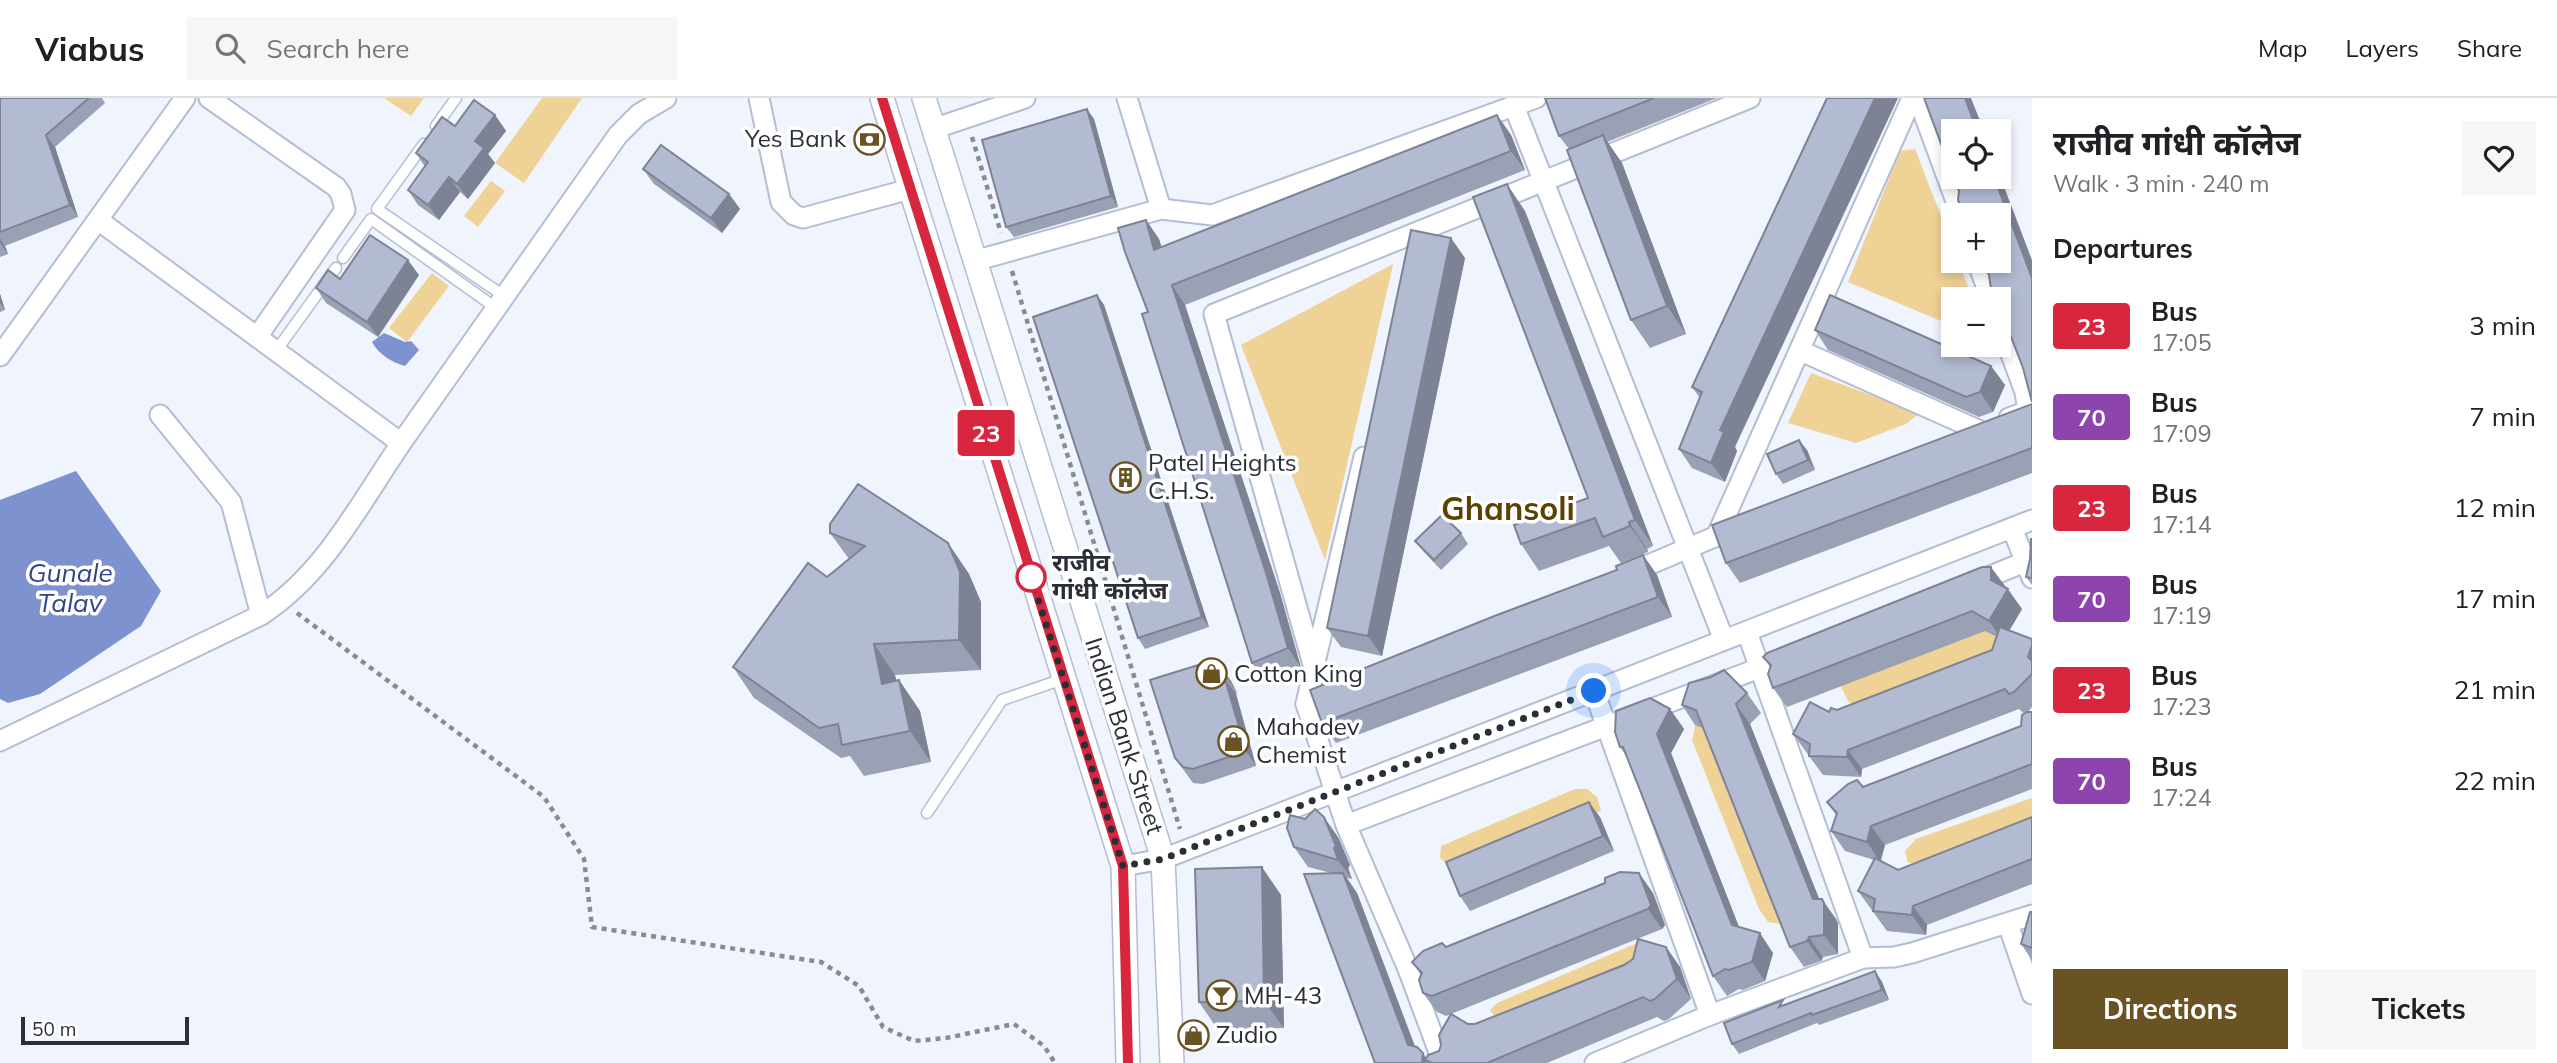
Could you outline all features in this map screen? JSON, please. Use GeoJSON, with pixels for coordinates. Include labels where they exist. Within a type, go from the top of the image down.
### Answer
{"type":"FeatureCollection","features":[{"type":"Feature","properties":{"kind":"street"},"geometry":{"type":"LineString","coordinates":[[0,356],[186,98]]}},
{"type":"Feature","properties":{"kind":"street"},"geometry":{"type":"LineString","coordinates":[[209,98],[336,187],[341,194],[345,210],[257,337]]}},
{"type":"Feature","properties":{"kind":"street"},"geometry":{"type":"LineString","coordinates":[[0,741],[261,615],[282,602],[321,562],[401,443],[618,135],[639,114],[666,98]]}},
{"type":"Feature","properties":{"kind":"street"},"geometry":{"type":"LineString","coordinates":[[759,98],[781,202],[794,215],[803,218],[910,190]]}},
{"type":"Feature","properties":{"kind":"street","name":"Indian Bank Street"},"geometry":{"type":"LineString","coordinates":[[882,98],[1123,866],[1128,1063]]}},
{"type":"Feature","properties":{"kind":"street","name":"Indian Bank Street"},"geometry":{"type":"LineString","coordinates":[[924,98],[1163,859],[1172,1063]]}},
{"type":"Feature","properties":{"kind":"street"},"geometry":{"type":"LineString","coordinates":[[933,129],[1025,98]]}},
{"type":"Feature","properties":{"kind":"street"},"geometry":{"type":"LineString","coordinates":[[1127,98],[1161,209]]}},
{"type":"Feature","properties":{"kind":"street"},"geometry":{"type":"LineString","coordinates":[[974,261],[1161,209],[1212,215],[1536,98]]}},
{"type":"Feature","properties":{"kind":"street"},"geometry":{"type":"LineString","coordinates":[[1314,668],[1214,314],[1750,98]]}},
{"type":"Feature","properties":{"kind":"street"},"geometry":{"type":"LineString","coordinates":[[1717,535],[1912,98]]}},
{"type":"Feature","properties":{"kind":"street"},"geometry":{"type":"LineString","coordinates":[[1918,98],[1957,203]]}},
{"type":"Feature","properties":{"kind":"street"},"geometry":{"type":"LineString","coordinates":[[1514,106],[1724,640]]}},
{"type":"Feature","properties":{"kind":"street"},"geometry":{"type":"LineString","coordinates":[[98,220],[401,443]]}},
{"type":"Feature","properties":{"kind":"street"},"geometry":{"type":"LineString","coordinates":[[1410,261],[1416,234]]}},
{"type":"Feature","properties":{"kind":"street"},"geometry":{"type":"LineString","coordinates":[[1801,351],[1978,430]]}},
{"type":"Feature","properties":{"kind":"street"},"geometry":{"type":"LineString","coordinates":[[1953,440],[2030,411],[2011,354]]}},
{"type":"Feature","properties":{"kind":"street"},"geometry":{"type":"LineString","coordinates":[[160,415],[231,502],[261,615]]}},
{"type":"Feature","properties":{"kind":"street"},"geometry":{"type":"LineString","coordinates":[[1368,438],[1307,704],[1346,825],[1414,966],[1443,1063]]}},
{"type":"Feature","properties":{"kind":"street"},"geometry":{"type":"LineString","coordinates":[[1611,581],[1755,520]]}},
{"type":"Feature","properties":{"kind":"street"},"geometry":{"type":"LineString","coordinates":[[1123,866],[1163,859],[2032,520]]}},
{"type":"Feature","properties":{"kind":"street"},"geometry":{"type":"LineString","coordinates":[[1950,592],[2030,566],[2012,528]]}},
{"type":"Feature","properties":{"kind":"street"},"geometry":{"type":"LineString","coordinates":[[1746,632],[1816,808],[1863,958]]}},
{"type":"Feature","properties":{"kind":"street"},"geometry":{"type":"LineString","coordinates":[[1346,825],[1811,648]]}},
{"type":"Feature","properties":{"kind":"street"},"geometry":{"type":"LineString","coordinates":[[1307,704],[1357,683]]}},
{"type":"Feature","properties":{"kind":"street"},"geometry":{"type":"LineString","coordinates":[[1594,691],[1652,871],[1710,1015]]}},
{"type":"Feature","properties":{"kind":"street"},"geometry":{"type":"LineString","coordinates":[[1595,1063],[1710,1015],[1863,958],[1894,957],[1912,953],[2032,915]]}},
{"type":"Feature","properties":{"kind":"street"},"geometry":{"type":"LineString","coordinates":[[2008,924],[2032,994]]}},
{"type":"Feature","properties":{"kind":"lane"},"geometry":{"type":"LineString","coordinates":[[456,98],[377,209],[500,302]]}},
{"type":"Feature","properties":{"kind":"lane"},"geometry":{"type":"LineString","coordinates":[[343,258],[371,219],[500,302]]}},
{"type":"Feature","properties":{"kind":"lane"},"geometry":{"type":"LineString","coordinates":[[276,351],[337,268]]}},
{"type":"Feature","properties":{"kind":"lane"},"geometry":{"type":"LineString","coordinates":[[927,813],[1002,700],[1064,679]]}},
{"type":"Feature","properties":{"kind":"path"},"geometry":{"type":"LineString","coordinates":[[966,118],[1002,237]]}},
{"type":"Feature","properties":{"kind":"path"},"geometry":{"type":"LineString","coordinates":[[1010,264],[1186,850]]}},
{"type":"Feature","properties":{"kind":"path"},"geometry":{"type":"LineString","coordinates":[[282,602],[544,797],[584,859],[592,927],[821,962],[859,986],[883,1027],[914,1041],[946,1038],[1014,1024],[1044,1045],[1055,1063]]}},
{"type":"Feature","properties":{"kind":"shaded area"},"geometry":{"type":"Polygon","coordinates":[[[384,98],[424,98],[411,116],[384,98]]]}},
{"type":"Feature","properties":{"kind":"shaded area"},"geometry":{"type":"Polygon","coordinates":[[[542,98],[582,98],[524,183],[495,163],[542,98]]]}},
{"type":"Feature","properties":{"kind":"shaded area"},"geometry":{"type":"Polygon","coordinates":[[[1915,149],[1941,216],[1941,273],[1963,273],[1968,287],[1941,287],[1941,321],[1848,282],[1900,151],[1915,149]]]}},
{"type":"Feature","properties":{"kind":"shaded area"},"geometry":{"type":"Polygon","coordinates":[[[491,181],[505,191],[478,227],[464,216],[491,181]]]}},
{"type":"Feature","properties":{"kind":"shaded area"},"geometry":{"type":"Polygon","coordinates":[[[1393,265],[1325,560],[1241,345],[1393,265]]]}},
{"type":"Feature","properties":{"kind":"shaded area"},"geometry":{"type":"Polygon","coordinates":[[[432,273],[449,286],[407,342],[389,328],[432,273]]]}},
{"type":"Feature","properties":{"kind":"shaded area"},"geometry":{"type":"Polygon","coordinates":[[[1811,373],[1920,413],[1906,424],[1856,443],[1788,423],[1811,373]]]}},
{"type":"Feature","properties":{"kind":"shaded area"},"geometry":{"type":"Polygon","coordinates":[[[1999,624],[2006,655],[1855,706],[1848,701],[1841,687],[1850,677],[1999,624]]]}},
{"type":"Feature","properties":{"kind":"shaded area"},"geometry":{"type":"Polygon","coordinates":[[[1706,717],[1790,925],[1768,922],[1759,909],[1692,740],[1695,726],[1706,717]]]}},
{"type":"Feature","properties":{"kind":"shaded area"},"geometry":{"type":"Polygon","coordinates":[[[1575,789],[1587,789],[1597,797],[1601,811],[1462,868],[1449,866],[1440,858],[1441,846],[1575,789]]]}},
{"type":"Feature","properties":{"kind":"shaded area"},"geometry":{"type":"Polygon","coordinates":[[[2032,798],[2032,824],[1928,864],[1908,863],[1905,851],[1916,839],[2032,798]]]}},
{"type":"Feature","properties":{"kind":"shaded area"},"geometry":{"type":"Polygon","coordinates":[[[1644,940],[1656,944],[1661,950],[1499,1024],[1490,1010],[1497,1003],[1644,940]]]}},
{"type":"Feature","properties":{"kind":"water"},"geometry":{"type":"Polygon","coordinates":[[[384,333],[405,342],[411,341],[419,350],[405,366],[386,357],[372,342],[384,333]]]}},
{"type":"Feature","properties":{"kind":"water","name":"Gunale Talav"},"geometry":{"type":"Polygon","coordinates":[[[76,471],[161,591],[141,626],[40,694],[8,703],[0,699],[0,500],[76,471]]]}},
{"type":"Feature","properties":{"kind":"building"},"geometry":{"type":"Polygon","coordinates":[[[89,98],[46,135],[70,205],[0,232],[0,99],[89,98]]]}},
{"type":"Feature","properties":{"kind":"building"},"geometry":{"type":"Polygon","coordinates":[[[1545,98],[1654,98],[1559,136],[1545,98]]]}},
{"type":"Feature","properties":{"kind":"building"},"geometry":{"type":"Polygon","coordinates":[[[1827,98],[1875,98],[1720,430],[1724,432],[1711,463],[1679,449],[1702,392],[1692,387],[1827,98]]]}},
{"type":"Feature","properties":{"kind":"building"},"geometry":{"type":"Polygon","coordinates":[[[1924,98],[1965,98],[1973,119],[1941,119],[1941,144],[1924,98]]]}},
{"type":"Feature","properties":{"kind":"building"},"geometry":{"type":"Polygon","coordinates":[[[474,100],[495,115],[475,141],[484,148],[457,184],[449,177],[428,205],[408,190],[428,162],[416,153],[442,117],[455,126],[474,100]]]}},
{"type":"Feature","properties":{"kind":"building"},"geometry":{"type":"Polygon","coordinates":[[[1087,109],[1111,196],[1006,227],[982,140],[1087,109]]]}},
{"type":"Feature","properties":{"kind":"building"},"geometry":{"type":"Polygon","coordinates":[[[1497,115],[1511,151],[1172,285],[1288,648],[1252,663],[1142,314],[1148,312],[1118,228],[1146,220],[1154,250],[1497,115]]]}},
{"type":"Feature","properties":{"kind":"building"},"geometry":{"type":"Polygon","coordinates":[[[1603,135],[1667,306],[1631,320],[1567,150],[1603,135]]]}},
{"type":"Feature","properties":{"kind":"building"},"geometry":{"type":"Polygon","coordinates":[[[661,145],[729,194],[711,218],[643,169],[661,145]]]}},
{"type":"Feature","properties":{"kind":"building"},"geometry":{"type":"Polygon","coordinates":[[[1507,184],[1635,520],[1629,522],[1630,526],[1603,537],[1595,518],[1521,544],[1514,525],[1588,498],[1473,197],[1507,184]]]}},
{"type":"Feature","properties":{"kind":"building"},"geometry":{"type":"Polygon","coordinates":[[[1958,189],[1999,189],[2004,203],[1959,203],[1958,189]]]}},
{"type":"Feature","properties":{"kind":"building"},"geometry":{"type":"Polygon","coordinates":[[[2011,222],[2032,278],[2032,402],[2011,337],[2011,287],[1991,287],[1988,273],[2011,273],[2011,222]]]}},
{"type":"Feature","properties":{"kind":"building"},"geometry":{"type":"Polygon","coordinates":[[[1411,230],[1451,238],[1368,636],[1327,628],[1411,230]]]}},
{"type":"Feature","properties":{"kind":"building"},"geometry":{"type":"Polygon","coordinates":[[[370,235],[408,260],[367,322],[316,288],[328,270],[340,279],[370,235]]]}},
{"type":"Feature","properties":{"kind":"building","name":"Patel Heights C.H.S."},"geometry":{"type":"Polygon","coordinates":[[[1097,295],[1202,617],[1138,638],[1033,317],[1097,295]]]}},
{"type":"Feature","properties":{"kind":"building"},"geometry":{"type":"Polygon","coordinates":[[[1830,295],[1941,344],[1941,357],[1971,357],[1991,366],[1980,392],[1966,397],[1815,330],[1830,295]]]}},
{"type":"Feature","properties":{"kind":"building"},"geometry":{"type":"Polygon","coordinates":[[[2032,404],[2032,448],[1726,563],[1712,525],[2032,404]]]}},
{"type":"Feature","properties":{"kind":"building"},"geometry":{"type":"Polygon","coordinates":[[[1799,440],[1808,460],[1776,474],[1767,454],[1799,440]]]}},
{"type":"Feature","properties":{"kind":"building"},"geometry":{"type":"Polygon","coordinates":[[[858,484],[948,543],[960,572],[959,640],[874,644],[882,684],[899,680],[910,731],[842,745],[838,724],[819,728],[733,667],[808,563],[827,577],[865,546],[830,533],[830,524],[858,484]]]}},
{"type":"Feature","properties":{"kind":"building"},"geometry":{"type":"Polygon","coordinates":[[[1442,515],[1461,533],[1434,560],[1415,541],[1442,515]]]}},
{"type":"Feature","properties":{"kind":"building"},"geometry":{"type":"Polygon","coordinates":[[[2032,539],[2032,578],[2026,577],[2032,539]]]}},
{"type":"Feature","properties":{"kind":"building"},"geometry":{"type":"Polygon","coordinates":[[[1643,555],[1658,597],[1322,723],[1310,690],[1617,570],[1616,566],[1643,555]]]}},
{"type":"Feature","properties":{"kind":"building"},"geometry":{"type":"Polygon","coordinates":[[[1982,567],[1991,567],[1991,580],[2008,589],[1989,621],[1972,611],[1773,688],[1768,674],[1771,665],[1763,657],[1767,653],[1982,567]]]}},
{"type":"Feature","properties":{"kind":"building"},"geometry":{"type":"Polygon","coordinates":[[[2000,627],[2032,639],[2028,657],[2032,661],[2032,674],[2014,692],[2009,694],[2005,689],[1848,750],[1847,757],[1809,756],[1810,744],[1793,734],[1810,702],[1829,712],[1831,708],[1837,710],[1992,650],[2000,627]]]}},
{"type":"Feature","properties":{"kind":"building"},"geometry":{"type":"Polygon","coordinates":[[[1211,661],[1220,666],[1227,678],[1225,679],[1246,751],[1193,769],[1183,767],[1175,758],[1150,680],[1211,661]]]}},
{"type":"Feature","properties":{"kind":"building"},"geometry":{"type":"Polygon","coordinates":[[[1724,670],[1747,693],[1736,704],[1813,899],[1822,899],[1824,903],[1824,935],[1809,937],[1807,941],[1790,947],[1696,710],[1682,705],[1689,683],[1724,670]]]}},
{"type":"Feature","properties":{"kind":"building"},"geometry":{"type":"Polygon","coordinates":[[[1650,698],[1670,709],[1657,734],[1732,925],[1760,933],[1752,962],[1725,969],[1713,976],[1615,732],[1616,711],[1650,698]]]}},
{"type":"Feature","properties":{"kind":"building"},"geometry":{"type":"Polygon","coordinates":[[[2032,712],[2032,764],[1871,826],[1867,842],[1831,831],[1837,813],[1827,802],[1848,784],[1857,780],[1863,787],[2021,726],[2022,715],[2032,712]]]}},
{"type":"Feature","properties":{"kind":"building"},"geometry":{"type":"Polygon","coordinates":[[[1589,802],[1603,836],[1460,896],[1446,862],[1589,802]]]}},
{"type":"Feature","properties":{"kind":"building"},"geometry":{"type":"Polygon","coordinates":[[[1315,809],[1324,817],[1336,846],[1334,848],[1338,860],[1294,847],[1287,828],[1290,815],[1305,819],[1315,809]]]}},
{"type":"Feature","properties":{"kind":"building"},"geometry":{"type":"Polygon","coordinates":[[[2032,817],[2032,859],[1913,906],[1912,915],[1873,911],[1875,899],[1858,891],[1875,858],[1898,870],[2032,817]]]}},
{"type":"Feature","properties":{"kind":"building"},"geometry":{"type":"Polygon","coordinates":[[[1262,867],[1264,1001],[1199,1002],[1195,869],[1262,867]]]}},
{"type":"Feature","properties":{"kind":"building"},"geometry":{"type":"Polygon","coordinates":[[[1620,872],[1639,873],[1651,905],[1648,909],[1432,996],[1423,993],[1419,980],[1422,973],[1412,962],[1423,951],[1442,943],[1446,947],[1605,883],[1605,878],[1620,872]]]}},
{"type":"Feature","properties":{"kind":"building"},"geometry":{"type":"Polygon","coordinates":[[[1343,873],[1408,1045],[1417,1047],[1423,1053],[1422,1063],[1375,1063],[1304,874],[1343,873]]]}},
{"type":"Feature","properties":{"kind":"building"},"geometry":{"type":"Polygon","coordinates":[[[2032,912],[2032,948],[2021,944],[2032,912]]]}},
{"type":"Feature","properties":{"kind":"building"},"geometry":{"type":"Polygon","coordinates":[[[1638,939],[1666,947],[1677,979],[1655,999],[1650,1001],[1643,997],[1487,1063],[1432,1063],[1425,1060],[1428,1055],[1439,1051],[1439,1035],[1451,1014],[1468,1024],[1475,1024],[1624,965],[1633,959],[1638,939]]]}},
{"type":"Feature","properties":{"kind":"building"},"geometry":{"type":"Polygon","coordinates":[[[1875,971],[1882,990],[1812,1015],[1811,1013],[1732,1044],[1724,1023],[1783,1000],[1779,1007],[1875,971]]]}},
{"type":"Feature","properties":{"kind":"bus line","name":"23"},"geometry":{"type":"LineString","coordinates":[[882,98],[1123,866],[1128,1063]]}},
{"type":"Feature","properties":{"kind":"place","name":"Yes Bank"},"geometry":{"type":"Point","coordinates":[869,139]}},
{"type":"Feature","properties":{"kind":"place","name":"Patel Heights C.H.S."},"geometry":{"type":"Point","coordinates":[1125,477]}},
{"type":"Feature","properties":{"kind":"place","name":"राजीव गांधी कॉलेज"},"geometry":{"type":"Point","coordinates":[1031,577]}},
{"type":"Feature","properties":{"kind":"place","name":"Cotton King"},"geometry":{"type":"Point","coordinates":[1211,674]}},
{"type":"Feature","properties":{"kind":"place","name":"Mahadev Chemist"},"geometry":{"type":"Point","coordinates":[1233,741]}},
{"type":"Feature","properties":{"kind":"place","name":"MH-43"},"geometry":{"type":"Point","coordinates":[1221,996]}},
{"type":"Feature","properties":{"kind":"place","name":"Zudio"},"geometry":{"type":"Point","coordinates":[1193,1035]}},
{"type":"Feature","properties":{"kind":"district","name":"Ghansoli"},"geometry":{"type":"Point","coordinates":[1508,509]}},
{"type":"Feature","properties":{"kind":"route"},"geometry":{"type":"LineString","coordinates":[[1031,577],[1123,866],[1163,859],[1594,691]]}}]}
